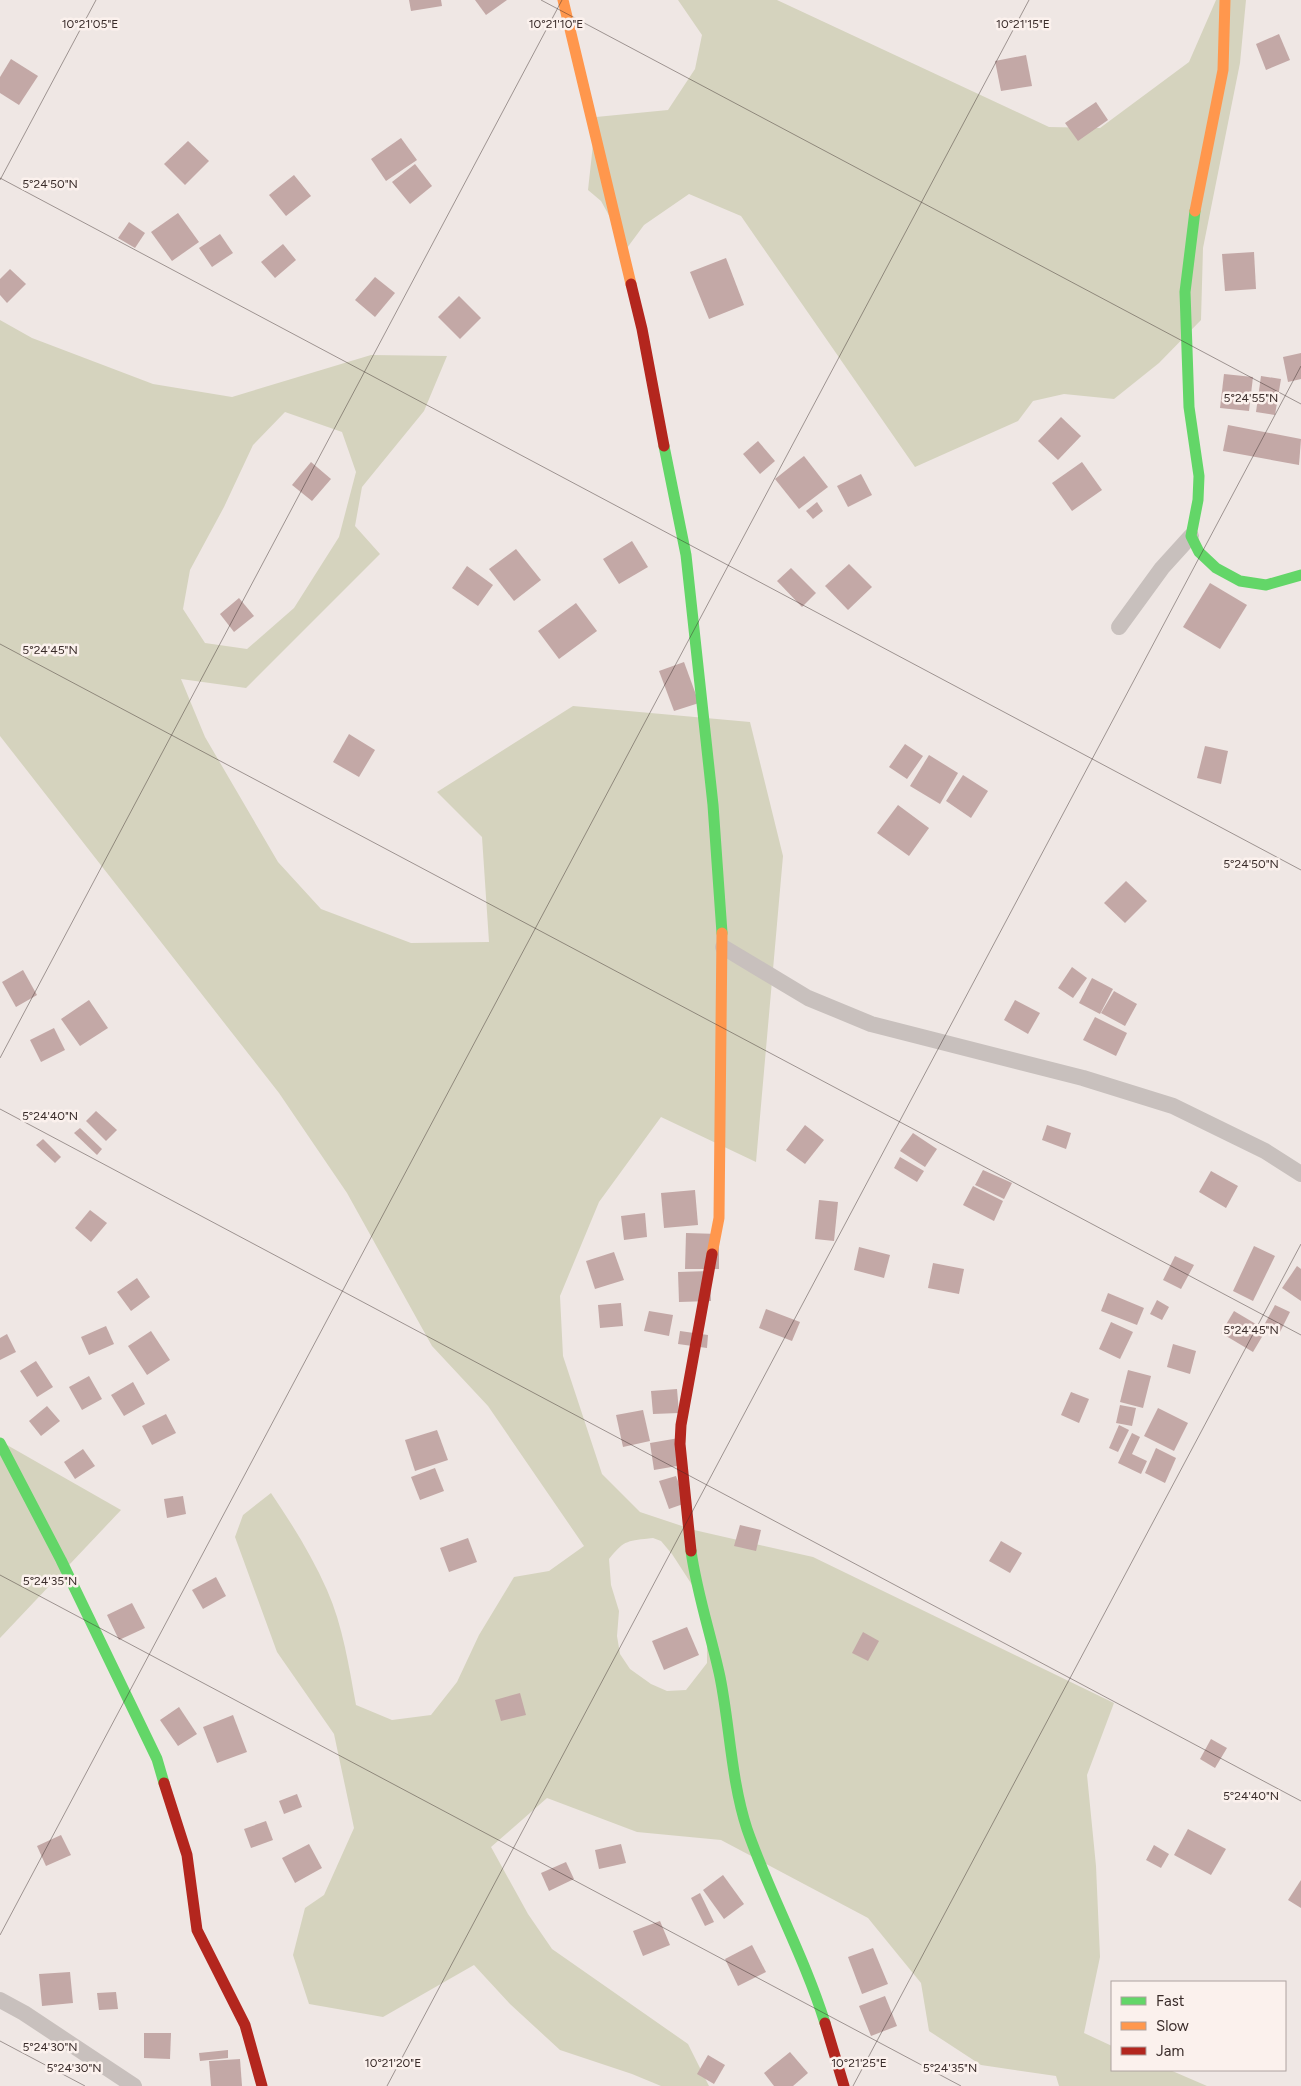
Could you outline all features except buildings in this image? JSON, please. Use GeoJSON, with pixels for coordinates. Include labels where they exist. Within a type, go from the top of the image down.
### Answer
{"type":"FeatureCollection","features":[{"type":"Feature","properties":{"kind":"street"},"geometry":{"type":"LineString","coordinates":[[563,0],[642,329],[670,480],[686,554],[713,805],[723,947],[719,1218],[699,1336],[681,1425],[681,1467],[693,1566],[720,1677],[745,1824],[753,1849],[813,1985],[844,2086]]}},
{"type":"Feature","properties":{"kind":"street"},"geometry":{"type":"LineString","coordinates":[[1225,0],[1223,70],[1196,203],[1185,292],[1189,407],[1199,476],[1198,500],[1193,519],[1192,536],[1199,552],[1216,568],[1240,580],[1266,585],[1301,575]]}},
{"type":"Feature","properties":{"kind":"street"},"geometry":{"type":"LineString","coordinates":[[1119,627],[1162,568],[1192,536]]}},
{"type":"Feature","properties":{"kind":"street"},"geometry":{"type":"LineString","coordinates":[[723,947],[808,998],[871,1024],[1083,1078],[1173,1106],[1264,1151],[1301,1174]]}},
{"type":"Feature","properties":{"kind":"street"},"geometry":{"type":"LineString","coordinates":[[0,1443],[61,1560],[157,1759],[187,1855],[197,1930],[245,2025],[262,2086]]}},
{"type":"Feature","properties":{"kind":"street"},"geometry":{"type":"LineString","coordinates":[[0,2000],[40,2023],[134,2086]]}},
{"type":"Feature","properties":{"kind":"shaded area"},"geometry":{"type":"Polygon","coordinates":[[[678,0],[777,0],[1049,127],[1100,128],[1189,62],[1216,0],[1246,0],[1240,63],[1203,248],[1201,320],[1159,363],[1114,399],[1064,394],[1033,401],[1018,421],[915,467],[741,216],[689,194],[644,225],[627,248],[601,201],[588,190],[596,117],[668,110],[695,69],[702,35],[678,0]]]}},
{"type":"Feature","properties":{"kind":"shaded area"},"geometry":{"type":"Polygon","coordinates":[[[0,320],[32,338],[153,384],[232,397],[371,355],[447,356],[424,411],[362,487],[355,526],[380,554],[246,688],[181,679],[205,737],[278,862],[321,909],[411,943],[489,942],[482,837],[437,792],[573,706],[750,722],[783,856],[756,1162],[661,1117],[599,1202],[560,1296],[563,1356],[602,1474],[640,1512],[694,1530],[813,1557],[1114,1703],[1087,1775],[1096,1866],[1100,1957],[1084,2033],[1111,2046],[1111,2071],[1172,2071],[1207,2086],[1059,2086],[1056,2076],[981,2065],[929,2031],[921,1983],[868,1918],[721,1840],[637,1832],[547,1798],[491,1847],[528,1914],[552,1949],[688,2044],[709,2086],[661,2086],[632,2074],[560,2050],[510,2004],[474,1965],[383,2017],[309,2004],[293,1955],[305,1908],[324,1895],[354,1828],[334,1734],[277,1652],[235,1537],[243,1515],[271,1493],[308,1553],[333,1604],[345,1647],[356,1705],[392,1720],[431,1715],[457,1682],[479,1635],[514,1577],[549,1571],[584,1546],[488,1406],[432,1346],[347,1193],[279,1093],[0,736],[0,320]],[[285,412],[253,445],[224,507],[190,570],[183,609],[205,643],[247,649],[294,608],[339,537],[356,472],[342,432],[285,412]],[[653,1538],[628,1542],[623,1544],[609,1559],[611,1585],[619,1611],[617,1636],[620,1654],[630,1669],[651,1684],[667,1691],[686,1690],[707,1663],[707,1608],[672,1554],[661,1541],[653,1538]]]}},
{"type":"Feature","properties":{"kind":"shaded area"},"geometry":{"type":"Polygon","coordinates":[[[0,1441],[121,1510],[0,1638],[0,1441]]]}},
{"type":"Feature","properties":{"kind":"traffic: fast"},"geometry":{"type":"LineString","coordinates":[[1195,211],[1185,292],[1189,407],[1199,476],[1198,500],[1191,536],[1199,552],[1216,568],[1240,581],[1266,585],[1301,575]]}},
{"type":"Feature","properties":{"kind":"traffic: fast"},"geometry":{"type":"LineString","coordinates":[[664,446],[686,555],[713,805],[722,933]]}},
{"type":"Feature","properties":{"kind":"traffic: fast"},"geometry":{"type":"LineString","coordinates":[[0,1443],[61,1560],[157,1759],[164,1783]]}},
{"type":"Feature","properties":{"kind":"traffic: fast"},"geometry":{"type":"LineString","coordinates":[[691,1551],[720,1677],[737,1792],[747,1829],[817,1998],[825,2023]]}},
{"type":"Feature","properties":{"kind":"traffic: slow"},"geometry":{"type":"LineString","coordinates":[[563,0],[631,284]]}},
{"type":"Feature","properties":{"kind":"traffic: slow"},"geometry":{"type":"LineString","coordinates":[[1195,211],[1223,70],[1225,0]]}},
{"type":"Feature","properties":{"kind":"traffic: slow"},"geometry":{"type":"LineString","coordinates":[[712,1254],[719,1218],[722,933]]}},
{"type":"Feature","properties":{"kind":"traffic: jam"},"geometry":{"type":"LineString","coordinates":[[631,284],[642,329],[664,446]]}},
{"type":"Feature","properties":{"kind":"traffic: jam"},"geometry":{"type":"LineString","coordinates":[[691,1551],[680,1444],[681,1425],[712,1254]]}},
{"type":"Feature","properties":{"kind":"traffic: jam"},"geometry":{"type":"LineString","coordinates":[[164,1783],[187,1855],[197,1930],[245,2025],[262,2086]]}},
{"type":"Feature","properties":{"kind":"traffic: jam"},"geometry":{"type":"LineString","coordinates":[[825,2023],[844,2086]]}}]}
